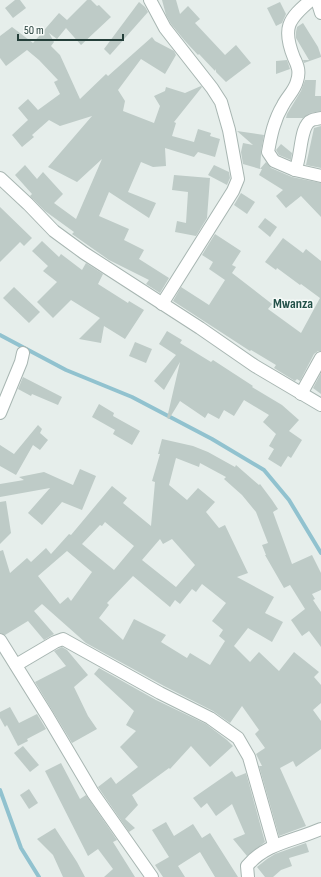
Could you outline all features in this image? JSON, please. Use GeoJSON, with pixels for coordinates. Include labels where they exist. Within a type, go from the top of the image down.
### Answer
{"type":"FeatureCollection","features":[{"type":"Feature","properties":{"kind":"street"},"geometry":{"type":"LineString","coordinates":[[150,0],[165,28],[212,88],[221,102],[229,130],[238,179],[233,191],[162,304]]}},
{"type":"Feature","properties":{"kind":"street"},"geometry":{"type":"LineString","coordinates":[[311,0],[295,13],[289,24],[288,34],[293,55],[299,70],[297,83],[282,105],[276,119],[268,152],[274,161],[296,170],[321,176]]}},
{"type":"Feature","properties":{"kind":"street"},"geometry":{"type":"LineString","coordinates":[[317,0],[321,13]]}},
{"type":"Feature","properties":{"kind":"street"},"geometry":{"type":"LineString","coordinates":[[296,170],[300,155],[303,132],[307,123],[311,120],[321,118]]}},
{"type":"Feature","properties":{"kind":"street"},"geometry":{"type":"LineString","coordinates":[[0,178],[54,231],[84,253],[200,328],[255,366],[321,405]]}},
{"type":"Feature","properties":{"kind":"street"},"geometry":{"type":"LineString","coordinates":[[0,413],[21,362],[23,353]]}},
{"type":"Feature","properties":{"kind":"street"},"geometry":{"type":"LineString","coordinates":[[301,394],[321,358]]}},
{"type":"Feature","properties":{"kind":"street"},"geometry":{"type":"LineString","coordinates":[[16,665],[55,642],[63,639],[160,693],[210,718],[238,738],[249,757],[274,845]]}},
{"type":"Feature","properties":{"kind":"street"},"geometry":{"type":"LineString","coordinates":[[0,640],[93,793],[152,877]]}},
{"type":"Feature","properties":{"kind":"street"},"geometry":{"type":"LineString","coordinates":[[248,877],[247,866],[254,857],[274,845],[291,841],[321,829]]}},
{"type":"Feature","properties":{"kind":"building"},"geometry":{"type":"Polygon","coordinates":[[[15,0],[20,0],[26,8],[13,18],[5,8],[15,0]]]}},
{"type":"Feature","properties":{"kind":"building"},"geometry":{"type":"Polygon","coordinates":[[[87,0],[91,0],[97,6],[99,5],[111,17],[81,45],[66,28],[57,39],[49,33],[54,42],[51,46],[60,55],[80,99],[106,74],[108,76],[152,37],[155,41],[174,51],[176,55],[165,74],[141,59],[118,90],[125,101],[123,111],[154,123],[160,106],[154,96],[165,91],[166,87],[185,93],[201,86],[202,87],[174,122],[176,123],[172,136],[194,142],[198,129],[211,133],[210,136],[220,139],[215,157],[198,152],[194,157],[165,148],[166,166],[153,167],[141,162],[128,192],[156,203],[149,218],[109,192],[99,216],[129,229],[124,240],[144,250],[139,259],[169,278],[160,293],[146,284],[149,280],[109,260],[72,234],[74,232],[45,211],[30,196],[32,194],[15,175],[25,165],[37,179],[43,172],[63,194],[54,203],[76,219],[102,159],[77,182],[48,167],[92,116],[60,126],[49,120],[32,135],[34,137],[22,147],[12,135],[28,120],[18,108],[28,99],[38,110],[60,94],[54,82],[58,80],[27,50],[6,66],[0,58],[0,36],[12,27],[33,43],[59,13],[67,20],[87,0]]]}},
{"type":"Feature","properties":{"kind":"building"},"geometry":{"type":"Polygon","coordinates":[[[162,0],[176,0],[180,14],[188,6],[200,19],[195,23],[225,55],[236,45],[251,63],[226,82],[216,72],[216,69],[215,71],[199,54],[198,55],[171,24],[166,15],[162,0]]]}},
{"type":"Feature","properties":{"kind":"building"},"geometry":{"type":"Polygon","coordinates":[[[139,2],[148,12],[110,55],[104,49],[139,2]]]}},
{"type":"Feature","properties":{"kind":"building"},"geometry":{"type":"Polygon","coordinates":[[[280,2],[286,14],[282,23],[276,26],[267,8],[280,2]]]}},
{"type":"Feature","properties":{"kind":"building"},"geometry":{"type":"Polygon","coordinates":[[[303,23],[318,47],[321,56],[304,63],[303,60],[309,60],[296,38],[297,27],[303,23]]]}},
{"type":"Feature","properties":{"kind":"building"},"geometry":{"type":"Polygon","coordinates":[[[287,60],[290,69],[276,74],[276,61],[287,60]]]}},
{"type":"Feature","properties":{"kind":"building"},"geometry":{"type":"Polygon","coordinates":[[[305,80],[316,80],[315,96],[321,96],[321,111],[310,113],[303,118],[286,118],[301,91],[305,80]]]}},
{"type":"Feature","properties":{"kind":"building"},"geometry":{"type":"Polygon","coordinates":[[[321,126],[321,168],[306,165],[314,128],[321,126]]]}},
{"type":"Feature","properties":{"kind":"building"},"geometry":{"type":"Polygon","coordinates":[[[237,131],[264,135],[260,169],[243,164],[241,152],[243,143],[253,145],[237,131]]]}},
{"type":"Feature","properties":{"kind":"building"},"geometry":{"type":"Polygon","coordinates":[[[281,144],[292,153],[291,160],[279,155],[276,150],[281,144]]]}},
{"type":"Feature","properties":{"kind":"building"},"geometry":{"type":"Polygon","coordinates":[[[266,162],[271,168],[292,177],[321,183],[321,217],[301,196],[286,208],[276,196],[283,190],[259,175],[262,169],[260,169],[266,162]]]}},
{"type":"Feature","properties":{"kind":"building"},"geometry":{"type":"Polygon","coordinates":[[[214,165],[229,172],[230,178],[227,185],[208,175],[214,165]]]}},
{"type":"Feature","properties":{"kind":"building"},"geometry":{"type":"Polygon","coordinates":[[[174,175],[210,178],[207,218],[196,236],[175,232],[177,221],[186,223],[188,192],[172,190],[174,175]]]}},
{"type":"Feature","properties":{"kind":"building"},"geometry":{"type":"Polygon","coordinates":[[[241,193],[255,202],[247,214],[234,205],[241,193]]]}},
{"type":"Feature","properties":{"kind":"building"},"geometry":{"type":"Polygon","coordinates":[[[0,207],[32,238],[24,246],[20,242],[0,262],[0,207]]]}},
{"type":"Feature","properties":{"kind":"building"},"geometry":{"type":"Polygon","coordinates":[[[265,218],[277,227],[270,237],[258,227],[265,218]]]}},
{"type":"Feature","properties":{"kind":"building"},"geometry":{"type":"Polygon","coordinates":[[[215,234],[241,251],[232,265],[236,267],[232,273],[272,304],[268,309],[301,333],[320,298],[277,268],[276,270],[265,262],[283,238],[303,253],[306,249],[321,261],[321,351],[314,354],[300,381],[297,379],[295,381],[274,368],[276,365],[251,350],[250,351],[173,301],[181,287],[209,305],[225,280],[209,269],[213,262],[202,255],[215,234]]]}},
{"type":"Feature","properties":{"kind":"building"},"geometry":{"type":"Polygon","coordinates":[[[42,241],[59,257],[61,254],[82,270],[86,263],[103,274],[98,284],[128,303],[129,301],[144,310],[125,339],[104,326],[101,343],[79,339],[100,318],[71,300],[53,318],[37,302],[57,282],[43,271],[48,266],[32,251],[42,241]]]}},
{"type":"Feature","properties":{"kind":"building"},"geometry":{"type":"Polygon","coordinates":[[[14,287],[40,312],[29,323],[3,298],[14,287]]]}},
{"type":"Feature","properties":{"kind":"building"},"geometry":{"type":"Polygon","coordinates":[[[167,331],[182,340],[180,343],[211,362],[213,360],[253,386],[252,387],[282,405],[299,420],[289,431],[302,440],[291,458],[288,456],[281,467],[268,459],[274,449],[269,446],[276,434],[263,422],[269,415],[244,400],[234,416],[224,410],[219,419],[208,413],[205,418],[180,401],[169,419],[167,418],[180,362],[164,390],[154,381],[176,355],[159,344],[167,331]]]}},
{"type":"Feature","properties":{"kind":"building"},"geometry":{"type":"Polygon","coordinates":[[[135,342],[152,349],[146,363],[129,356],[135,342]]]}},
{"type":"Feature","properties":{"kind":"building"},"geometry":{"type":"Polygon","coordinates":[[[321,373],[321,394],[313,388],[321,373]]]}},
{"type":"Feature","properties":{"kind":"building"},"geometry":{"type":"Polygon","coordinates":[[[23,377],[62,397],[58,405],[32,394],[31,396],[18,389],[23,377]]]}},
{"type":"Feature","properties":{"kind":"building"},"geometry":{"type":"Polygon","coordinates":[[[99,404],[114,413],[113,416],[140,431],[132,445],[113,434],[115,430],[92,417],[99,404]]]}},
{"type":"Feature","properties":{"kind":"building"},"geometry":{"type":"Polygon","coordinates":[[[38,425],[42,429],[40,433],[48,440],[40,450],[33,445],[16,475],[0,466],[0,445],[14,454],[38,425]]]}},
{"type":"Feature","properties":{"kind":"building"},"geometry":{"type":"Polygon","coordinates":[[[162,439],[193,446],[208,452],[235,467],[236,465],[259,485],[260,484],[278,509],[273,512],[292,564],[312,555],[321,573],[321,590],[312,594],[315,599],[313,600],[321,612],[321,647],[309,631],[302,636],[291,620],[305,609],[290,585],[284,588],[265,555],[262,545],[268,543],[256,512],[242,495],[224,479],[226,477],[200,463],[199,467],[176,458],[169,485],[187,500],[198,488],[215,502],[206,512],[219,528],[225,525],[248,573],[237,577],[274,597],[265,613],[283,622],[272,642],[248,628],[234,646],[250,662],[259,652],[279,671],[294,652],[319,672],[314,677],[321,685],[321,703],[313,710],[321,721],[321,749],[296,767],[293,761],[280,768],[306,826],[279,836],[259,766],[262,766],[256,754],[265,748],[255,734],[259,730],[242,706],[230,723],[213,711],[86,643],[42,604],[34,611],[54,634],[44,640],[28,621],[5,635],[0,633],[0,551],[3,550],[10,573],[27,558],[31,562],[46,548],[51,554],[69,534],[71,535],[112,486],[127,498],[123,503],[151,526],[155,482],[152,481],[160,454],[158,454],[162,439]],[[105,522],[102,526],[100,525],[82,544],[114,570],[134,546],[105,522]],[[160,539],[142,560],[176,587],[195,565],[172,539],[163,544],[160,539]],[[67,551],[38,576],[60,604],[68,597],[71,601],[92,572],[67,551]],[[133,576],[107,603],[109,605],[99,618],[123,640],[134,619],[166,635],[161,642],[187,658],[190,653],[210,665],[225,641],[219,636],[223,630],[212,621],[226,603],[202,584],[196,592],[192,589],[180,604],[175,600],[170,607],[133,576]]]}},
{"type":"Feature","properties":{"kind":"building"},"geometry":{"type":"Polygon","coordinates":[[[80,469],[96,476],[82,510],[62,502],[42,525],[28,513],[50,488],[0,497],[0,484],[24,480],[19,477],[44,472],[73,485],[80,469]]]}},
{"type":"Feature","properties":{"kind":"building"},"geometry":{"type":"Polygon","coordinates":[[[6,501],[11,533],[0,544],[0,502],[6,501]]]}},
{"type":"Feature","properties":{"kind":"building"},"geometry":{"type":"Polygon","coordinates":[[[62,647],[67,650],[88,675],[74,687],[88,716],[97,729],[72,743],[35,682],[66,666],[54,651],[62,647]]]}},
{"type":"Feature","properties":{"kind":"building"},"geometry":{"type":"Polygon","coordinates":[[[99,668],[156,700],[206,724],[233,746],[210,767],[191,746],[170,769],[169,768],[132,795],[138,805],[125,819],[135,828],[129,832],[98,787],[111,777],[116,784],[138,767],[120,747],[136,731],[126,725],[134,711],[94,674],[99,668]]]}},
{"type":"Feature","properties":{"kind":"building"},"geometry":{"type":"Polygon","coordinates":[[[10,707],[19,723],[37,714],[46,729],[27,739],[28,741],[18,746],[7,725],[5,727],[0,718],[0,712],[10,707]]]}},
{"type":"Feature","properties":{"kind":"building"},"geometry":{"type":"Polygon","coordinates":[[[23,746],[39,765],[30,772],[14,753],[23,746]]]}},
{"type":"Feature","properties":{"kind":"building"},"geometry":{"type":"Polygon","coordinates":[[[61,763],[80,799],[86,795],[117,840],[113,842],[135,877],[104,877],[113,869],[98,849],[88,856],[45,771],[61,763]]]}},
{"type":"Feature","properties":{"kind":"building"},"geometry":{"type":"Polygon","coordinates":[[[232,771],[236,777],[246,773],[265,842],[247,856],[233,839],[245,834],[232,804],[216,816],[207,803],[201,808],[193,798],[232,771]]]}},
{"type":"Feature","properties":{"kind":"building"},"geometry":{"type":"Polygon","coordinates":[[[29,789],[38,803],[29,809],[20,795],[29,789]]]}},
{"type":"Feature","properties":{"kind":"building"},"geometry":{"type":"Polygon","coordinates":[[[166,822],[174,836],[193,824],[202,838],[210,833],[238,877],[215,877],[200,852],[178,866],[185,877],[163,877],[155,865],[169,857],[152,830],[166,822]]]}},
{"type":"Feature","properties":{"kind":"building"},"geometry":{"type":"Polygon","coordinates":[[[55,828],[85,877],[63,877],[53,855],[37,839],[55,828]]]}},
{"type":"Feature","properties":{"kind":"building"},"geometry":{"type":"Polygon","coordinates":[[[306,843],[309,852],[289,858],[292,866],[281,870],[273,877],[265,877],[257,867],[275,854],[306,843]]]}},
{"type":"Feature","properties":{"kind":"waterway"},"geometry":{"type":"LineString","coordinates":[[0,335],[66,370],[132,397],[212,439],[264,470],[289,500],[321,553]]}},
{"type":"Feature","properties":{"kind":"waterway"},"geometry":{"type":"LineString","coordinates":[[0,790],[21,848],[39,877]]}},
{"type":"Feature","properties":{"kind":"district","name":"Mwanza"},"geometry":{"type":"Point","coordinates":[293,303]}}]}
